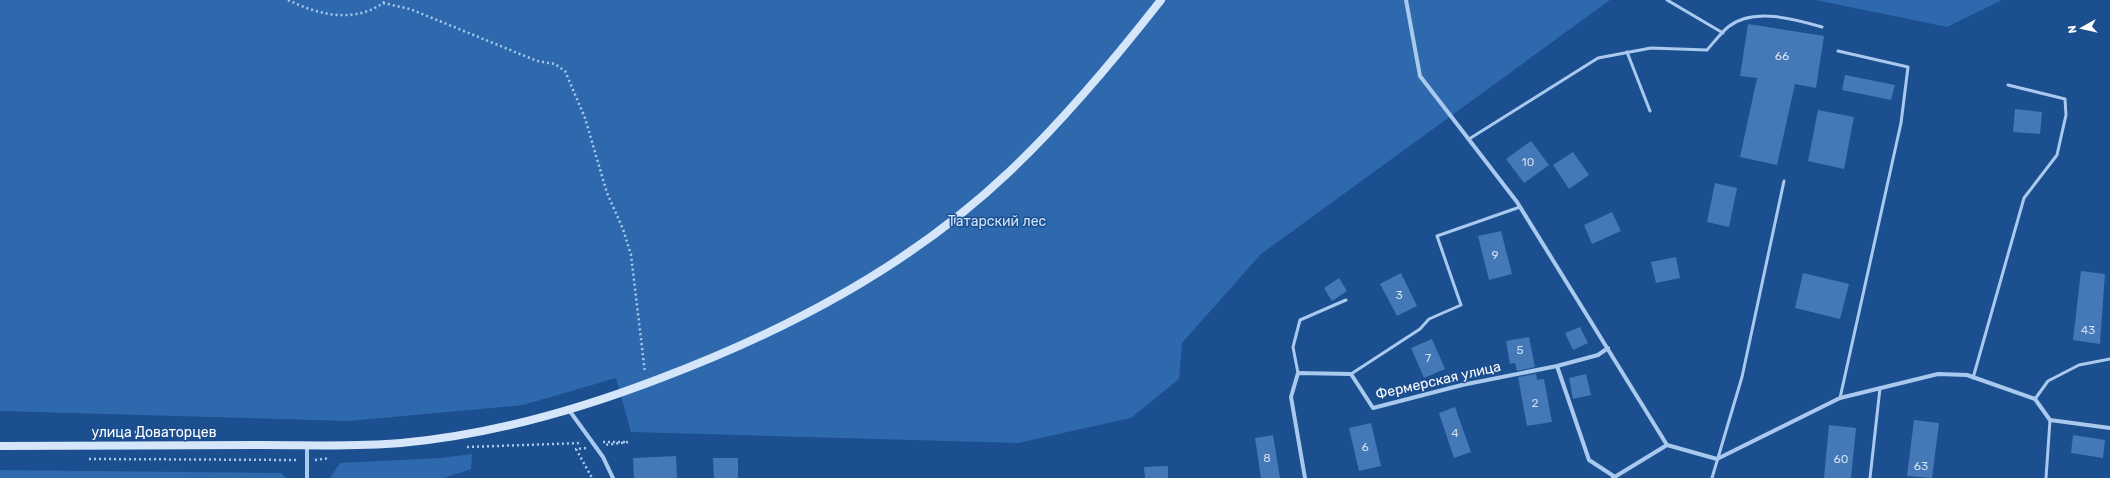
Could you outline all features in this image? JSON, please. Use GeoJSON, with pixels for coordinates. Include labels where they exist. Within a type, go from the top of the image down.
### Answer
{"type":"FeatureCollection","features":[{"type":"Feature","properties":{"kind":"main road","name":"улица Доваторцев"},"geometry":{"type":"LineString","coordinates":[[0,446],[400,443],[490,430],[569,410],[646,384],[716,357],[784,326],[866,282],[941,230],[1008,173],[1065,116],[1126,46],[1161,0]]}},
{"type":"Feature","properties":{"kind":"street"},"geometry":{"type":"LineString","coordinates":[[1406,0],[1420,76],[1520,207],[1667,445],[1717,459],[1840,398],[1938,374],[1967,375],[2035,399],[2050,420],[2110,428]]}},
{"type":"Feature","properties":{"kind":"street","name":"Фермерская улица"},"geometry":{"type":"LineString","coordinates":[[1351,374],[1373,408],[1462,385],[1557,366],[1598,355],[1608,348]]}},
{"type":"Feature","properties":{"kind":"street"},"geometry":{"type":"LineString","coordinates":[[1557,366],[1589,460],[1614,477],[1667,445]]}},
{"type":"Feature","properties":{"kind":"street"},"geometry":{"type":"LineString","coordinates":[[1305,478],[1291,397],[1298,373],[1351,374]]}},
{"type":"Feature","properties":{"kind":"street"},"geometry":{"type":"LineString","coordinates":[[569,410],[603,457],[613,478]]}},
{"type":"Feature","properties":{"kind":"street"},"geometry":{"type":"LineString","coordinates":[[307,444],[307,478]]}},
{"type":"Feature","properties":{"kind":"lane"},"geometry":{"type":"LineString","coordinates":[[1667,0],[1723,33]]}},
{"type":"Feature","properties":{"kind":"lane"},"geometry":{"type":"LineString","coordinates":[[1469,139],[1598,58],[1651,48],[1707,50],[1728,27],[1745,18],[1788,17],[1822,27]]}},
{"type":"Feature","properties":{"kind":"lane"},"geometry":{"type":"LineString","coordinates":[[1838,51],[1908,67],[1900,122],[1840,398]]}},
{"type":"Feature","properties":{"kind":"lane"},"geometry":{"type":"LineString","coordinates":[[1627,52],[1650,111]]}},
{"type":"Feature","properties":{"kind":"lane"},"geometry":{"type":"LineString","coordinates":[[1973,378],[2024,198],[2057,155],[2066,115],[2064,100],[2008,85]]}},
{"type":"Feature","properties":{"kind":"lane"},"geometry":{"type":"LineString","coordinates":[[1712,478],[1742,377],[1784,181]]}},
{"type":"Feature","properties":{"kind":"lane"},"geometry":{"type":"LineString","coordinates":[[1351,374],[1420,329],[1429,319],[1461,305],[1437,236],[1520,207]]}},
{"type":"Feature","properties":{"kind":"lane"},"geometry":{"type":"LineString","coordinates":[[1298,373],[1293,347],[1300,320],[1346,300]]}},
{"type":"Feature","properties":{"kind":"lane"},"geometry":{"type":"LineString","coordinates":[[2035,399],[2048,381],[2079,365],[2110,359]]}},
{"type":"Feature","properties":{"kind":"lane"},"geometry":{"type":"LineString","coordinates":[[1870,478],[1880,388]]}},
{"type":"Feature","properties":{"kind":"lane"},"geometry":{"type":"LineString","coordinates":[[2046,478],[2050,420]]}},
{"type":"Feature","properties":{"kind":"path"},"geometry":{"type":"LineString","coordinates":[[288,0],[299,5],[347,17],[367,13],[387,0]]}},
{"type":"Feature","properties":{"kind":"path"},"geometry":{"type":"LineString","coordinates":[[383,3],[410,10],[530,58],[555,64],[565,71],[583,112],[607,192],[623,229],[631,255],[646,384]]}},
{"type":"Feature","properties":{"kind":"green space","name":"Татарский лес"},"geometry":{"type":"Polygon","coordinates":[[[0,0],[1610,0],[1261,254],[1182,343],[1179,379],[1131,418],[1018,443],[631,432],[616,378],[523,405],[349,421],[0,411],[0,0]]]}},
{"type":"Feature","properties":{"kind":"green space"},"geometry":{"type":"Polygon","coordinates":[[[1816,0],[2002,0],[1947,27],[1816,0]]]}},
{"type":"Feature","properties":{"kind":"green space"},"geometry":{"type":"Polygon","coordinates":[[[472,454],[471,469],[444,478],[330,478],[340,463],[441,458],[472,454]]]}},
{"type":"Feature","properties":{"kind":"green space"},"geometry":{"type":"Polygon","coordinates":[[[0,470],[281,473],[286,478],[0,478],[0,470]]]}},
{"type":"Feature","properties":{"kind":"building"},"geometry":{"type":"Polygon","coordinates":[[[1748,24],[1824,36],[1816,88],[1795,84],[1777,165],[1740,157],[1757,78],[1740,76],[1748,24]]]}},
{"type":"Feature","properties":{"kind":"building"},"geometry":{"type":"Polygon","coordinates":[[[1845,75],[1895,85],[1891,100],[1842,90],[1845,75]]]}},
{"type":"Feature","properties":{"kind":"building"},"geometry":{"type":"Polygon","coordinates":[[[2015,109],[2042,112],[2040,134],[2013,132],[2015,109]]]}},
{"type":"Feature","properties":{"kind":"building"},"geometry":{"type":"Polygon","coordinates":[[[1818,110],[1854,117],[1844,169],[1808,161],[1818,110]]]}},
{"type":"Feature","properties":{"kind":"building"},"geometry":{"type":"Polygon","coordinates":[[[1531,141],[1549,165],[1524,183],[1506,159],[1531,141]]]}},
{"type":"Feature","properties":{"kind":"building"},"geometry":{"type":"Polygon","coordinates":[[[1573,152],[1589,175],[1569,189],[1553,165],[1573,152]]]}},
{"type":"Feature","properties":{"kind":"building"},"geometry":{"type":"Polygon","coordinates":[[[1715,183],[1737,188],[1729,227],[1707,222],[1715,183]]]}},
{"type":"Feature","properties":{"kind":"building"},"geometry":{"type":"Polygon","coordinates":[[[1612,212],[1621,231],[1592,244],[1584,225],[1612,212]]]}},
{"type":"Feature","properties":{"kind":"building"},"geometry":{"type":"Polygon","coordinates":[[[1501,231],[1512,274],[1489,280],[1478,236],[1501,231]]]}},
{"type":"Feature","properties":{"kind":"building"},"geometry":{"type":"Polygon","coordinates":[[[1676,257],[1680,278],[1656,283],[1651,262],[1676,257]]]}},
{"type":"Feature","properties":{"kind":"building"},"geometry":{"type":"Polygon","coordinates":[[[2081,271],[2105,274],[2100,344],[2073,340],[2081,271]]]}},
{"type":"Feature","properties":{"kind":"building"},"geometry":{"type":"Polygon","coordinates":[[[1401,273],[1417,306],[1397,316],[1380,284],[1401,273]]]}},
{"type":"Feature","properties":{"kind":"building"},"geometry":{"type":"Polygon","coordinates":[[[1803,273],[1849,284],[1840,319],[1795,308],[1803,273]]]}},
{"type":"Feature","properties":{"kind":"building"},"geometry":{"type":"Polygon","coordinates":[[[1339,278],[1347,291],[1332,301],[1324,288],[1339,278]]]}},
{"type":"Feature","properties":{"kind":"building"},"geometry":{"type":"Polygon","coordinates":[[[1580,327],[1588,343],[1573,350],[1565,333],[1580,327]]]}},
{"type":"Feature","properties":{"kind":"building"},"geometry":{"type":"Polygon","coordinates":[[[1529,337],[1535,367],[1517,371],[1515,363],[1510,364],[1506,341],[1529,337]]]}},
{"type":"Feature","properties":{"kind":"building"},"geometry":{"type":"Polygon","coordinates":[[[1432,339],[1445,369],[1424,378],[1411,348],[1432,339]]]}},
{"type":"Feature","properties":{"kind":"building"},"geometry":{"type":"Polygon","coordinates":[[[1536,374],[1537,380],[1544,379],[1552,422],[1527,426],[1518,377],[1536,374]]]}},
{"type":"Feature","properties":{"kind":"building"},"geometry":{"type":"Polygon","coordinates":[[[1586,374],[1591,395],[1573,399],[1569,378],[1586,374]]]}},
{"type":"Feature","properties":{"kind":"building"},"geometry":{"type":"Polygon","coordinates":[[[1455,407],[1471,452],[1454,458],[1439,413],[1455,407]]]}},
{"type":"Feature","properties":{"kind":"building"},"geometry":{"type":"Polygon","coordinates":[[[1914,420],[1939,423],[1932,478],[1907,476],[1914,420]]]}},
{"type":"Feature","properties":{"kind":"building"},"geometry":{"type":"Polygon","coordinates":[[[1371,423],[1381,466],[1359,471],[1349,428],[1371,423]]]}},
{"type":"Feature","properties":{"kind":"building"},"geometry":{"type":"Polygon","coordinates":[[[1829,425],[1856,428],[1851,478],[1824,478],[1829,425]]]}},
{"type":"Feature","properties":{"kind":"building"},"geometry":{"type":"Polygon","coordinates":[[[1273,435],[1280,478],[1261,478],[1255,438],[1273,435]]]}},
{"type":"Feature","properties":{"kind":"building"},"geometry":{"type":"Polygon","coordinates":[[[2073,435],[2105,440],[2103,458],[2071,453],[2073,435]]]}},
{"type":"Feature","properties":{"kind":"building"},"geometry":{"type":"Polygon","coordinates":[[[676,456],[677,478],[634,478],[633,458],[676,456]]]}},
{"type":"Feature","properties":{"kind":"building"},"geometry":{"type":"Polygon","coordinates":[[[713,458],[738,458],[738,478],[714,478],[713,458]]]}},
{"type":"Feature","properties":{"kind":"building"},"geometry":{"type":"Polygon","coordinates":[[[1168,466],[1168,478],[1145,478],[1144,467],[1168,466]]]}}]}
